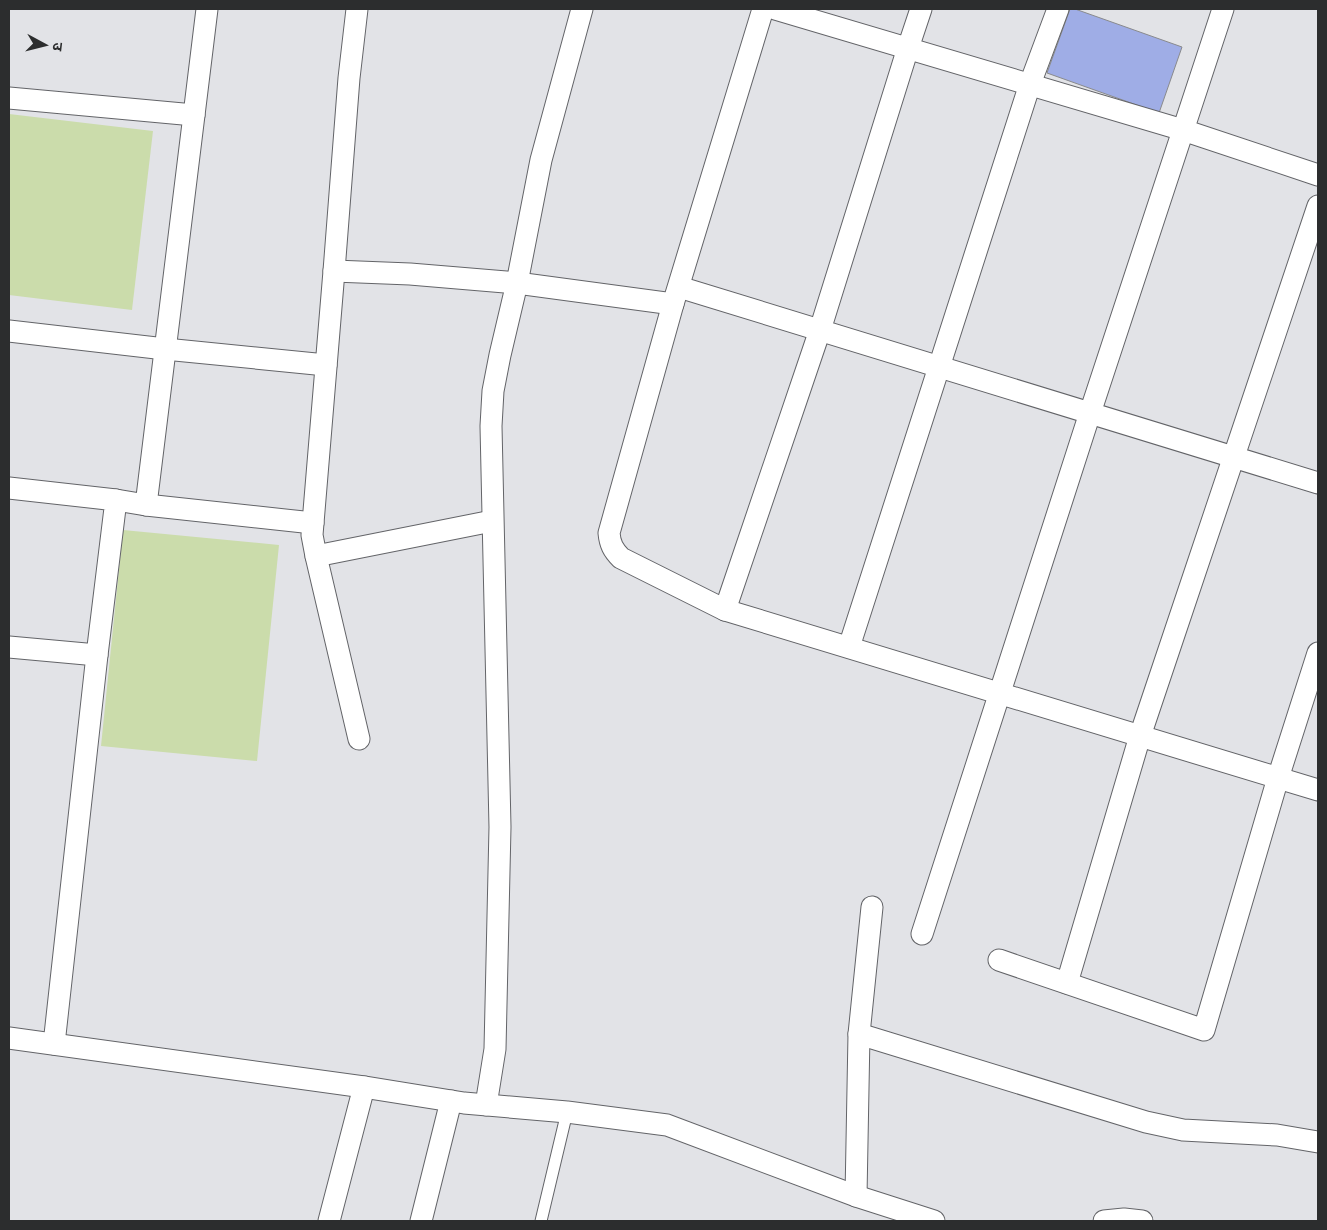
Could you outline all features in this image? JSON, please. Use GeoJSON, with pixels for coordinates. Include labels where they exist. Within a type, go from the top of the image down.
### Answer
{"type":"FeatureCollection","features":[{"type":"Feature","properties":{"kind":"street"},"geometry":{"type":"LineString","coordinates":[[146,505],[207,9]]}},
{"type":"Feature","properties":{"kind":"street"},"geometry":{"type":"LineString","coordinates":[[357,9],[349,78],[312,523],[313,546],[359,739]]}},
{"type":"Feature","properties":{"kind":"street"},"geometry":{"type":"LineString","coordinates":[[486,1105],[495,1049],[500,827],[490,426],[500,355],[517,283],[541,160],[582,9]]}},
{"type":"Feature","properties":{"kind":"street"},"geometry":{"type":"LineString","coordinates":[[763,9],[676,296],[609,533],[614,551],[621,558],[725,610],[1318,790]]}},
{"type":"Feature","properties":{"kind":"street"},"geometry":{"type":"LineString","coordinates":[[775,9],[1183,130],[1318,175]]}},
{"type":"Feature","properties":{"kind":"street"},"geometry":{"type":"LineString","coordinates":[[725,610],[820,330],[908,48],[922,9]]}},
{"type":"Feature","properties":{"kind":"street"},"geometry":{"type":"LineString","coordinates":[[849,647],[1030,84],[1058,9]]}},
{"type":"Feature","properties":{"kind":"street"},"geometry":{"type":"LineString","coordinates":[[922,934],[1223,9]]}},
{"type":"Feature","properties":{"kind":"street"},"geometry":{"type":"LineString","coordinates":[[9,98],[194,115]]}},
{"type":"Feature","properties":{"kind":"street"},"geometry":{"type":"LineString","coordinates":[[1067,983],[1140,736],[1318,206]]}},
{"type":"Feature","properties":{"kind":"street"},"geometry":{"type":"LineString","coordinates":[[334,271],[410,274],[676,296],[820,330],[1318,483]]}},
{"type":"Feature","properties":{"kind":"street"},"geometry":{"type":"LineString","coordinates":[[9,331],[166,350],[326,365]]}},
{"type":"Feature","properties":{"kind":"street"},"geometry":{"type":"LineString","coordinates":[[9,488],[312,523]]}},
{"type":"Feature","properties":{"kind":"street"},"geometry":{"type":"LineString","coordinates":[[54,1044],[116,500]]}},
{"type":"Feature","properties":{"kind":"street"},"geometry":{"type":"LineString","coordinates":[[316,556],[492,521]]}},
{"type":"Feature","properties":{"kind":"street"},"geometry":{"type":"LineString","coordinates":[[9,647],[97,656]]}},
{"type":"Feature","properties":{"kind":"street"},"geometry":{"type":"LineString","coordinates":[[999,960],[1204,1030],[1278,778],[1318,653]]}},
{"type":"Feature","properties":{"kind":"street"},"geometry":{"type":"LineString","coordinates":[[856,1196],[859,1034],[872,907]]}},
{"type":"Feature","properties":{"kind":"street"},"geometry":{"type":"LineString","coordinates":[[859,1034],[1146,1122],[1183,1130],[1278,1135],[1318,1142]]}},
{"type":"Feature","properties":{"kind":"street"},"geometry":{"type":"LineString","coordinates":[[9,1038],[364,1087],[451,1101],[568,1112],[667,1125],[856,1196],[934,1221]]}},
{"type":"Feature","properties":{"kind":"street"},"geometry":{"type":"LineString","coordinates":[[329,1221],[364,1087]]}},
{"type":"Feature","properties":{"kind":"street"},"geometry":{"type":"LineString","coordinates":[[422,1221],[451,1101]]}},
{"type":"Feature","properties":{"kind":"street"},"geometry":{"type":"LineString","coordinates":[[1104,1221],[1124,1219],[1142,1221]]}},
{"type":"Feature","properties":{"kind":"lane"},"geometry":{"type":"LineString","coordinates":[[541,1221],[568,1112]]}},
{"type":"Feature","properties":{"kind":"green space"},"geometry":{"type":"Polygon","coordinates":[[[9,114],[153,131],[132,310],[9,295],[9,114]]]}},
{"type":"Feature","properties":{"kind":"green space"},"geometry":{"type":"Polygon","coordinates":[[[123,530],[279,545],[257,761],[101,746],[123,530]]]}},
{"type":"Feature","properties":{"kind":"building"},"geometry":{"type":"Polygon","coordinates":[[[1070,9],[1075,9],[1182,47],[1159,113],[1047,73],[1070,9]]]}}]}
